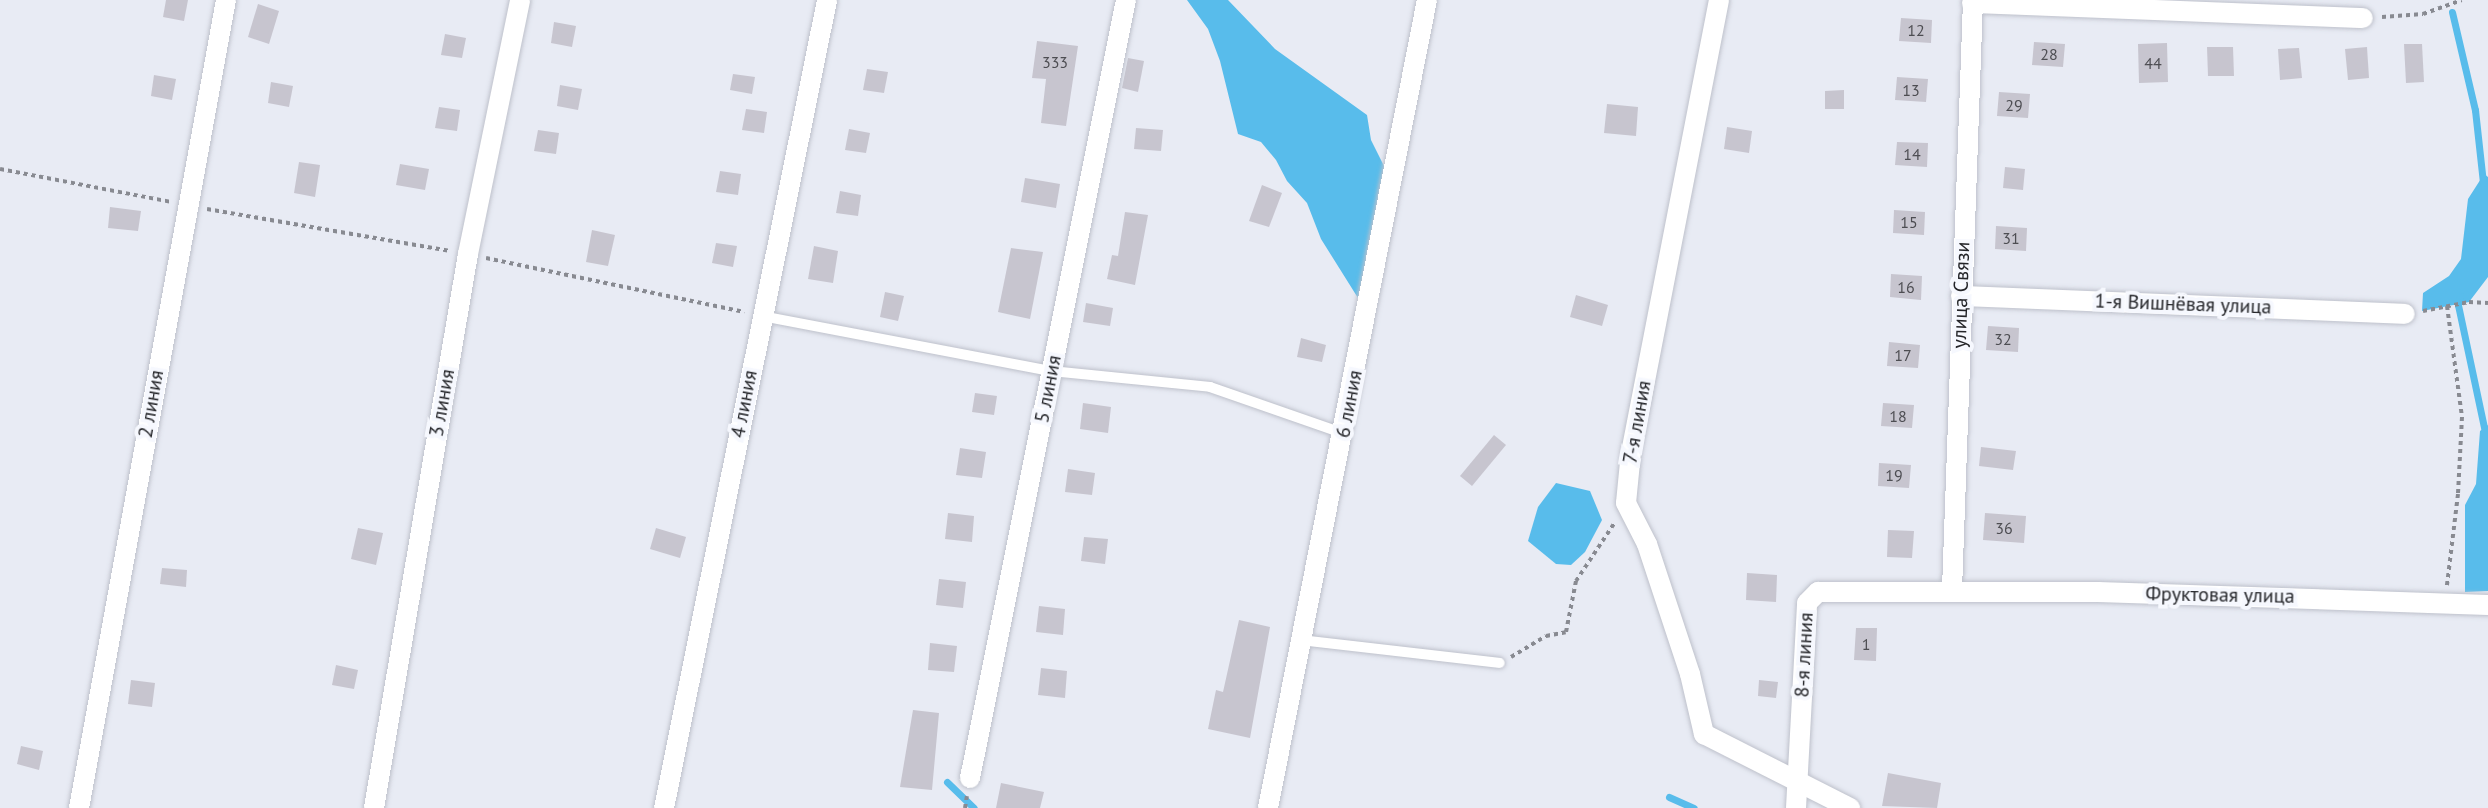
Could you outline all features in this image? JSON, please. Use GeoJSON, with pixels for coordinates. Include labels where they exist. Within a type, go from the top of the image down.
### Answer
{"type":"FeatureCollection","features":[{"type":"Feature","properties":{"kind":"street","name":"2 линия"},"geometry":{"type":"LineString","coordinates":[[79,808],[226,0]]}},
{"type":"Feature","properties":{"kind":"street","name":"3 линия"},"geometry":{"type":"LineString","coordinates":[[374,808],[468,254],[520,0]]}},
{"type":"Feature","properties":{"kind":"street","name":"4 линия"},"geometry":{"type":"LineString","coordinates":[[664,808],[827,0]]}},
{"type":"Feature","properties":{"kind":"street","name":"5 линия"},"geometry":{"type":"LineString","coordinates":[[970,778],[1126,0]]}},
{"type":"Feature","properties":{"kind":"street","name":"6 линия"},"geometry":{"type":"LineString","coordinates":[[1268,808],[1427,0]]}},
{"type":"Feature","properties":{"kind":"street","name":"7-я линия"},"geometry":{"type":"LineString","coordinates":[[1626,503],[1631,452],[1719,0]]}},
{"type":"Feature","properties":{"kind":"street"},"geometry":{"type":"LineString","coordinates":[[1972,2],[2363,18]]}},
{"type":"Feature","properties":{"kind":"street","name":"улица Связи"},"geometry":{"type":"LineString","coordinates":[[1952,590],[1972,2]]}},
{"type":"Feature","properties":{"kind":"street","name":"1-я Вишнёвая улица"},"geometry":{"type":"LineString","coordinates":[[1961,296],[2405,314]]}},
{"type":"Feature","properties":{"kind":"street"},"geometry":{"type":"LineString","coordinates":[[1626,503],[1652,559],[1690,674],[1704,734],[1850,808]]}},
{"type":"Feature","properties":{"kind":"street","name":"Фруктовая улица"},"geometry":{"type":"LineString","coordinates":[[1952,590],[2488,605]]}},
{"type":"Feature","properties":{"kind":"street","name":"8-я линия"},"geometry":{"type":"LineString","coordinates":[[1796,808],[1807,603],[1818,592],[1952,590]]}},
{"type":"Feature","properties":{"kind":"lane"},"geometry":{"type":"LineString","coordinates":[[762,316],[1051,371],[1210,387],[1343,434]]}},
{"type":"Feature","properties":{"kind":"lane"},"geometry":{"type":"LineString","coordinates":[[1301,640],[1500,663]]}},
{"type":"Feature","properties":{"kind":"path"},"geometry":{"type":"LineString","coordinates":[[2363,18],[2423,14],[2462,0]]}},
{"type":"Feature","properties":{"kind":"path"},"geometry":{"type":"LineString","coordinates":[[0,169],[468,254],[762,316]]}},
{"type":"Feature","properties":{"kind":"path"},"geometry":{"type":"LineString","coordinates":[[2405,314],[2447,306],[2488,303]]}},
{"type":"Feature","properties":{"kind":"path"},"geometry":{"type":"LineString","coordinates":[[2445,603],[2458,494],[2462,417],[2447,306]]}},
{"type":"Feature","properties":{"kind":"path"},"geometry":{"type":"LineString","coordinates":[[1500,663],[1546,636],[1566,632],[1576,581],[1626,503]]}},
{"type":"Feature","properties":{"kind":"water"},"geometry":{"type":"Polygon","coordinates":[[[1187,0],[1228,0],[1275,49],[1367,115],[1371,140],[1390,178],[1358,298],[1321,239],[1307,203],[1287,181],[1276,160],[1261,142],[1238,134],[1220,61],[1208,29],[1187,0]]]}},
{"type":"Feature","properties":{"kind":"water"},"geometry":{"type":"Polygon","coordinates":[[[2484,174],[2488,177],[2488,277],[2469,302],[2422,311],[2423,293],[2449,276],[2461,259],[2468,199],[2484,174]]]}},
{"type":"Feature","properties":{"kind":"water"},"geometry":{"type":"Polygon","coordinates":[[[2488,425],[2488,591],[2465,592],[2465,505],[2476,484],[2480,431],[2488,425]]]}},
{"type":"Feature","properties":{"kind":"water"},"geometry":{"type":"Polygon","coordinates":[[[1556,483],[1590,491],[1602,520],[1585,552],[1571,565],[1556,564],[1528,541],[1538,507],[1556,483]]]}},
{"type":"Feature","properties":{"kind":"building"},"geometry":{"type":"Polygon","coordinates":[[[166,0],[188,0],[184,21],[163,17],[166,0]]]}},
{"type":"Feature","properties":{"kind":"building"},"geometry":{"type":"Polygon","coordinates":[[[258,4],[279,11],[269,44],[248,37],[258,4]]]}},
{"type":"Feature","properties":{"kind":"building"},"geometry":{"type":"Polygon","coordinates":[[[1901,18],[1932,20],[1931,43],[1899,41],[1901,18]]]}},
{"type":"Feature","properties":{"kind":"building"},"geometry":{"type":"Polygon","coordinates":[[[554,22],[576,26],[572,47],[551,43],[554,22]]]}},
{"type":"Feature","properties":{"kind":"building"},"geometry":{"type":"Polygon","coordinates":[[[445,34],[466,38],[462,58],[441,55],[445,34]]]}},
{"type":"Feature","properties":{"kind":"building"},"geometry":{"type":"Polygon","coordinates":[[[1037,41],[1078,46],[1066,126],[1041,123],[1046,79],[1032,78],[1037,41]]]}},
{"type":"Feature","properties":{"kind":"building"},"geometry":{"type":"Polygon","coordinates":[[[2034,42],[2065,44],[2063,67],[2032,65],[2034,42]]]}},
{"type":"Feature","properties":{"kind":"building"},"geometry":{"type":"Polygon","coordinates":[[[2167,43],[2168,82],[2139,83],[2138,44],[2167,43]]]}},
{"type":"Feature","properties":{"kind":"building"},"geometry":{"type":"Polygon","coordinates":[[[2404,44],[2422,44],[2424,82],[2406,83],[2404,44]]]}},
{"type":"Feature","properties":{"kind":"building"},"geometry":{"type":"Polygon","coordinates":[[[2207,47],[2233,47],[2234,76],[2208,76],[2207,47]]]}},
{"type":"Feature","properties":{"kind":"building"},"geometry":{"type":"Polygon","coordinates":[[[2367,47],[2369,78],[2348,80],[2345,49],[2367,47]]]}},
{"type":"Feature","properties":{"kind":"building"},"geometry":{"type":"Polygon","coordinates":[[[2299,48],[2302,78],[2280,80],[2278,49],[2299,48]]]}},
{"type":"Feature","properties":{"kind":"building"},"geometry":{"type":"Polygon","coordinates":[[[1128,58],[1144,61],[1138,92],[1122,88],[1128,58]]]}},
{"type":"Feature","properties":{"kind":"building"},"geometry":{"type":"Polygon","coordinates":[[[867,69],[888,72],[884,93],[863,90],[867,69]]]}},
{"type":"Feature","properties":{"kind":"building"},"geometry":{"type":"Polygon","coordinates":[[[733,74],[755,77],[752,94],[730,90],[733,74]]]}},
{"type":"Feature","properties":{"kind":"building"},"geometry":{"type":"Polygon","coordinates":[[[154,75],[176,79],[172,100],[151,96],[154,75]]]}},
{"type":"Feature","properties":{"kind":"building"},"geometry":{"type":"Polygon","coordinates":[[[1897,77],[1928,79],[1926,102],[1895,100],[1897,77]]]}},
{"type":"Feature","properties":{"kind":"building"},"geometry":{"type":"Polygon","coordinates":[[[271,82],[293,86],[289,107],[268,103],[271,82]]]}},
{"type":"Feature","properties":{"kind":"building"},"geometry":{"type":"Polygon","coordinates":[[[560,85],[582,89],[578,110],[557,106],[560,85]]]}},
{"type":"Feature","properties":{"kind":"building"},"geometry":{"type":"Polygon","coordinates":[[[1844,90],[1844,109],[1825,109],[1825,91],[1844,90]]]}},
{"type":"Feature","properties":{"kind":"building"},"geometry":{"type":"Polygon","coordinates":[[[1999,92],[2030,94],[2028,118],[1997,116],[1999,92]]]}},
{"type":"Feature","properties":{"kind":"building"},"geometry":{"type":"Polygon","coordinates":[[[1607,104],[1638,107],[1636,136],[1604,133],[1607,104]]]}},
{"type":"Feature","properties":{"kind":"building"},"geometry":{"type":"Polygon","coordinates":[[[439,107],[460,110],[457,131],[435,128],[439,107]]]}},
{"type":"Feature","properties":{"kind":"building"},"geometry":{"type":"Polygon","coordinates":[[[746,109],[767,112],[764,133],[742,130],[746,109]]]}},
{"type":"Feature","properties":{"kind":"building"},"geometry":{"type":"Polygon","coordinates":[[[1727,127],[1752,131],[1749,153],[1724,149],[1727,127]]]}},
{"type":"Feature","properties":{"kind":"building"},"geometry":{"type":"Polygon","coordinates":[[[1136,128],[1163,130],[1161,151],[1134,149],[1136,128]]]}},
{"type":"Feature","properties":{"kind":"building"},"geometry":{"type":"Polygon","coordinates":[[[849,129],[870,133],[866,153],[845,150],[849,129]]]}},
{"type":"Feature","properties":{"kind":"building"},"geometry":{"type":"Polygon","coordinates":[[[538,130],[559,133],[556,154],[534,151],[538,130]]]}},
{"type":"Feature","properties":{"kind":"building"},"geometry":{"type":"Polygon","coordinates":[[[1897,142],[1928,143],[1927,167],[1895,165],[1897,142]]]}},
{"type":"Feature","properties":{"kind":"building"},"geometry":{"type":"Polygon","coordinates":[[[299,162],[320,165],[315,197],[294,193],[299,162]]]}},
{"type":"Feature","properties":{"kind":"building"},"geometry":{"type":"Polygon","coordinates":[[[400,164],[429,169],[425,190],[396,185],[400,164]]]}},
{"type":"Feature","properties":{"kind":"building"},"geometry":{"type":"Polygon","coordinates":[[[2005,167],[2025,169],[2023,190],[2003,188],[2005,167]]]}},
{"type":"Feature","properties":{"kind":"building"},"geometry":{"type":"Polygon","coordinates":[[[720,171],[741,174],[738,195],[716,192],[720,171]]]}},
{"type":"Feature","properties":{"kind":"building"},"geometry":{"type":"Polygon","coordinates":[[[1025,178],[1060,184],[1056,208],[1021,202],[1025,178]]]}},
{"type":"Feature","properties":{"kind":"building"},"geometry":{"type":"Polygon","coordinates":[[[1262,185],[1282,193],[1269,227],[1249,221],[1262,185]]]}},
{"type":"Feature","properties":{"kind":"building"},"geometry":{"type":"Polygon","coordinates":[[[840,191],[861,195],[858,216],[836,213],[840,191]]]}},
{"type":"Feature","properties":{"kind":"building"},"geometry":{"type":"Polygon","coordinates":[[[110,207],[141,211],[138,231],[108,228],[110,207]]]}},
{"type":"Feature","properties":{"kind":"building"},"geometry":{"type":"Polygon","coordinates":[[[1894,210],[1925,212],[1924,235],[1893,233],[1894,210]]]}},
{"type":"Feature","properties":{"kind":"building"},"geometry":{"type":"Polygon","coordinates":[[[1125,212],[1148,215],[1135,285],[1107,279],[1112,255],[1118,256],[1125,212]]]}},
{"type":"Feature","properties":{"kind":"building"},"geometry":{"type":"Polygon","coordinates":[[[1996,226],[2027,228],[2026,251],[1995,249],[1996,226]]]}},
{"type":"Feature","properties":{"kind":"building"},"geometry":{"type":"Polygon","coordinates":[[[592,230],[615,235],[608,266],[586,262],[592,230]]]}},
{"type":"Feature","properties":{"kind":"building"},"geometry":{"type":"Polygon","coordinates":[[[716,243],[737,246],[733,267],[712,263],[716,243]]]}},
{"type":"Feature","properties":{"kind":"building"},"geometry":{"type":"Polygon","coordinates":[[[814,246],[838,251],[833,283],[808,279],[814,246]]]}},
{"type":"Feature","properties":{"kind":"building"},"geometry":{"type":"Polygon","coordinates":[[[1011,248],[1043,252],[1030,319],[998,312],[1011,248]]]}},
{"type":"Feature","properties":{"kind":"building"},"geometry":{"type":"Polygon","coordinates":[[[1891,274],[1922,276],[1921,300],[1890,297],[1891,274]]]}},
{"type":"Feature","properties":{"kind":"building"},"geometry":{"type":"Polygon","coordinates":[[[885,292],[904,296],[898,321],[880,317],[885,292]]]}},
{"type":"Feature","properties":{"kind":"building"},"geometry":{"type":"Polygon","coordinates":[[[1576,295],[1608,305],[1602,326],[1570,317],[1576,295]]]}},
{"type":"Feature","properties":{"kind":"building"},"geometry":{"type":"Polygon","coordinates":[[[1086,303],[1113,308],[1110,326],[1083,322],[1086,303]]]}},
{"type":"Feature","properties":{"kind":"building"},"geometry":{"type":"Polygon","coordinates":[[[1988,326],[2019,328],[2018,352],[1986,350],[1988,326]]]}},
{"type":"Feature","properties":{"kind":"building"},"geometry":{"type":"Polygon","coordinates":[[[1301,338],[1326,345],[1322,362],[1297,357],[1301,338]]]}},
{"type":"Feature","properties":{"kind":"building"},"geometry":{"type":"Polygon","coordinates":[[[1889,342],[1920,345],[1918,368],[1887,366],[1889,342]]]}},
{"type":"Feature","properties":{"kind":"building"},"geometry":{"type":"Polygon","coordinates":[[[975,393],[997,396],[994,415],[972,412],[975,393]]]}},
{"type":"Feature","properties":{"kind":"building"},"geometry":{"type":"Polygon","coordinates":[[[1083,403],[1111,407],[1108,433],[1080,429],[1083,403]]]}},
{"type":"Feature","properties":{"kind":"building"},"geometry":{"type":"Polygon","coordinates":[[[1883,403],[1914,405],[1912,428],[1881,426],[1883,403]]]}},
{"type":"Feature","properties":{"kind":"building"},"geometry":{"type":"Polygon","coordinates":[[[1494,435],[1506,445],[1472,486],[1460,476],[1494,435]]]}},
{"type":"Feature","properties":{"kind":"building"},"geometry":{"type":"Polygon","coordinates":[[[1981,447],[2016,451],[2013,470],[1979,466],[1981,447]]]}},
{"type":"Feature","properties":{"kind":"building"},"geometry":{"type":"Polygon","coordinates":[[[960,448],[986,452],[982,478],[956,475],[960,448]]]}},
{"type":"Feature","properties":{"kind":"building"},"geometry":{"type":"Polygon","coordinates":[[[1879,463],[1911,465],[1909,488],[1878,486],[1879,463]]]}},
{"type":"Feature","properties":{"kind":"building"},"geometry":{"type":"Polygon","coordinates":[[[1068,469],[1095,473],[1092,495],[1065,492],[1068,469]]]}},
{"type":"Feature","properties":{"kind":"building"},"geometry":{"type":"Polygon","coordinates":[[[948,513],[974,516],[972,542],[945,539],[948,513]]]}},
{"type":"Feature","properties":{"kind":"building"},"geometry":{"type":"Polygon","coordinates":[[[1985,513],[2026,516],[2024,543],[1983,540],[1985,513]]]}},
{"type":"Feature","properties":{"kind":"building"},"geometry":{"type":"Polygon","coordinates":[[[358,528],[383,533],[376,565],[351,559],[358,528]]]}},
{"type":"Feature","properties":{"kind":"building"},"geometry":{"type":"Polygon","coordinates":[[[656,528],[686,537],[680,558],[650,549],[656,528]]]}},
{"type":"Feature","properties":{"kind":"building"},"geometry":{"type":"Polygon","coordinates":[[[1888,530],[1914,531],[1912,558],[1887,557],[1888,530]]]}},
{"type":"Feature","properties":{"kind":"building"},"geometry":{"type":"Polygon","coordinates":[[[1084,537],[1108,539],[1105,564],[1081,561],[1084,537]]]}},
{"type":"Feature","properties":{"kind":"building"},"geometry":{"type":"Polygon","coordinates":[[[162,568],[187,570],[186,587],[160,584],[162,568]]]}},
{"type":"Feature","properties":{"kind":"building"},"geometry":{"type":"Polygon","coordinates":[[[1747,573],[1777,575],[1776,602],[1746,600],[1747,573]]]}},
{"type":"Feature","properties":{"kind":"building"},"geometry":{"type":"Polygon","coordinates":[[[939,579],[966,582],[963,608],[936,605],[939,579]]]}},
{"type":"Feature","properties":{"kind":"building"},"geometry":{"type":"Polygon","coordinates":[[[1039,606],[1065,609],[1063,635],[1036,632],[1039,606]]]}},
{"type":"Feature","properties":{"kind":"building"},"geometry":{"type":"Polygon","coordinates":[[[1239,620],[1270,627],[1250,738],[1208,729],[1216,690],[1223,692],[1239,620]]]}},
{"type":"Feature","properties":{"kind":"building"},"geometry":{"type":"Polygon","coordinates":[[[1856,628],[1877,628],[1876,661],[1854,660],[1856,628]]]}},
{"type":"Feature","properties":{"kind":"building"},"geometry":{"type":"Polygon","coordinates":[[[930,643],[957,646],[954,672],[928,670],[930,643]]]}},
{"type":"Feature","properties":{"kind":"building"},"geometry":{"type":"Polygon","coordinates":[[[336,665],[358,670],[354,689],[332,685],[336,665]]]}},
{"type":"Feature","properties":{"kind":"building"},"geometry":{"type":"Polygon","coordinates":[[[1041,668],[1067,671],[1065,698],[1038,695],[1041,668]]]}},
{"type":"Feature","properties":{"kind":"building"},"geometry":{"type":"Polygon","coordinates":[[[131,680],[155,683],[152,707],[128,704],[131,680]]]}},
{"type":"Feature","properties":{"kind":"building"},"geometry":{"type":"Polygon","coordinates":[[[1759,680],[1778,682],[1776,698],[1758,696],[1759,680]]]}},
{"type":"Feature","properties":{"kind":"building"},"geometry":{"type":"Polygon","coordinates":[[[913,710],[939,713],[932,790],[900,787],[913,710]]]}},
{"type":"Feature","properties":{"kind":"building"},"geometry":{"type":"Polygon","coordinates":[[[21,746],[43,751],[39,770],[17,764],[21,746]]]}},
{"type":"Feature","properties":{"kind":"building"},"geometry":{"type":"Polygon","coordinates":[[[1888,773],[1941,783],[1937,808],[1882,806],[1888,773]]]}},
{"type":"Feature","properties":{"kind":"building"},"geometry":{"type":"Polygon","coordinates":[[[1001,783],[1044,792],[1040,808],[996,808],[1001,783]]]}},
{"type":"Feature","properties":{"kind":"waterway"},"geometry":{"type":"LineString","coordinates":[[2452,12],[2475,110],[2483,183]]}},
{"type":"Feature","properties":{"kind":"waterway"},"geometry":{"type":"LineString","coordinates":[[2460,296],[2458,305],[2486,437]]}},
{"type":"Feature","properties":{"kind":"waterway"},"geometry":{"type":"LineString","coordinates":[[947,782],[974,808]]}},
{"type":"Feature","properties":{"kind":"waterway"},"geometry":{"type":"LineString","coordinates":[[1669,797],[1694,808]]}}]}
